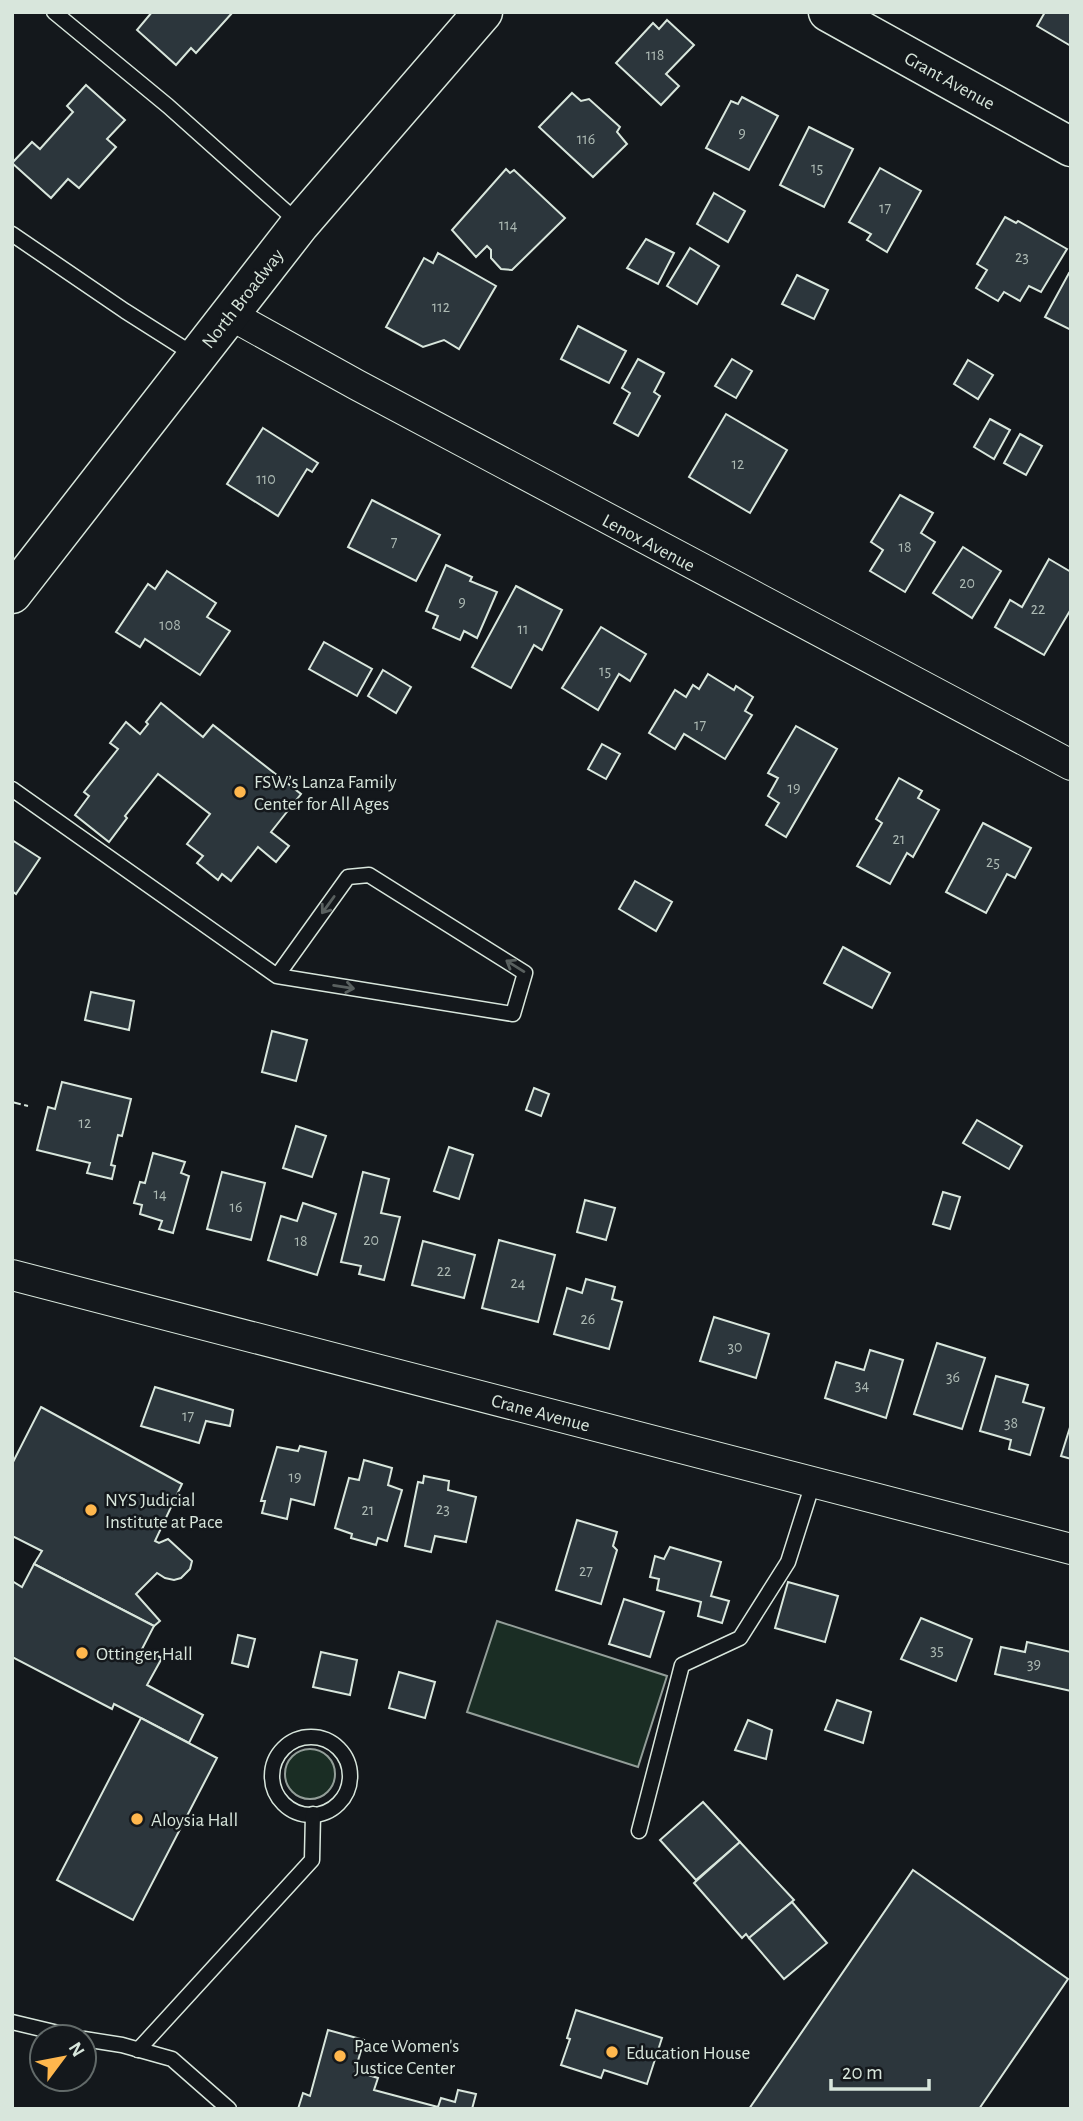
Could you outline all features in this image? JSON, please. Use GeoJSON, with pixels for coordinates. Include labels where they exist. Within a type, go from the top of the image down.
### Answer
{"type":"FeatureCollection","features":[{"type":"Feature","properties":{"kind":"main road","name":"Grant Avenue"},"geometry":{"type":"LineString","coordinates":[[828,12],[1071,147]]}},
{"type":"Feature","properties":{"kind":"main road","name":"North Broadway"},"geometry":{"type":"LineString","coordinates":[[12,594],[300,224],[471,17]]}},
{"type":"Feature","properties":{"kind":"street","name":"Lenox Avenue"},"geometry":{"type":"LineString","coordinates":[[229,314],[381,399],[1071,765]]}},
{"type":"Feature","properties":{"kind":"street","name":"Crane Avenue"},"geometry":{"type":"LineString","coordinates":[[12,1275],[1071,1549]]}},
{"type":"Feature","properties":{"kind":"lane"},"geometry":{"type":"LineString","coordinates":[[54,12],[168,106],[300,224]]}},
{"type":"Feature","properties":{"kind":"lane"},"geometry":{"type":"LineString","coordinates":[[12,234],[197,356]]}},
{"type":"Feature","properties":{"kind":"lane"},"geometry":{"type":"LineString","coordinates":[[12,789],[277,976],[513,1014],[525,973],[369,875],[348,877],[277,976]]}},
{"type":"Feature","properties":{"kind":"lane"},"geometry":{"type":"LineString","coordinates":[[639,1831],[682,1665],[740,1638],[788,1562],[813,1483]]}},
{"type":"Feature","properties":{"kind":"lane"},"geometry":{"type":"LineString","coordinates":[[304,1737],[325,1740],[337,1747],[346,1758],[350,1772],[349,1786],[344,1798],[334,1808],[322,1814],[313,1814],[303,1815],[290,1810],[280,1800],[274,1788],[272,1774],[280,1751],[291,1742],[304,1737]]}},
{"type":"Feature","properties":{"kind":"lane"},"geometry":{"type":"LineString","coordinates":[[138,2050],[312,1860],[313,1814]]}},
{"type":"Feature","properties":{"kind":"lane"},"geometry":{"type":"LineString","coordinates":[[98,2042],[172,2059],[229,2109]]}},
{"type":"Feature","properties":{"kind":"green space"},"geometry":{"type":"Polygon","coordinates":[[[497,1621],[667,1676],[638,1767],[467,1712],[497,1621]]]}},
{"type":"Feature","properties":{"kind":"green space"},"geometry":{"type":"Polygon","coordinates":[[[310,1749],[328,1756],[335,1774],[328,1792],[310,1799],[292,1792],[285,1774],[292,1756],[310,1749]]]}},
{"type":"Feature","properties":{"kind":"building"},"geometry":{"type":"Polygon","coordinates":[[[152,12],[233,12],[196,53],[191,48],[176,65],[137,30],[152,12]]]}},
{"type":"Feature","properties":{"kind":"building"},"geometry":{"type":"Polygon","coordinates":[[[1045,12],[1071,12],[1071,46],[1037,26],[1045,12]]]}},
{"type":"Feature","properties":{"kind":"building"},"geometry":{"type":"Polygon","coordinates":[[[667,20],[694,45],[666,74],[679,86],[661,105],[616,63],[653,23],[659,29],[667,20]]]}},
{"type":"Feature","properties":{"kind":"building"},"geometry":{"type":"Polygon","coordinates":[[[86,85],[125,120],[107,139],[116,147],[79,188],[68,179],[51,198],[12,163],[32,142],[40,149],[73,112],[67,106],[86,85]]]}},
{"type":"Feature","properties":{"kind":"building"},"geometry":{"type":"Polygon","coordinates":[[[572,93],[581,101],[589,99],[620,127],[617,132],[627,144],[593,177],[539,127],[572,93]]]}},
{"type":"Feature","properties":{"kind":"building"},"geometry":{"type":"Polygon","coordinates":[[[742,97],[778,116],[749,170],[706,148],[731,101],[738,104],[742,97]]]}},
{"type":"Feature","properties":{"kind":"building"},"geometry":{"type":"Polygon","coordinates":[[[809,127],[853,149],[824,207],[780,185],[809,127]]]}},
{"type":"Feature","properties":{"kind":"building"},"geometry":{"type":"Polygon","coordinates":[[[880,168],[921,191],[887,252],[867,240],[871,234],[849,222],[880,168]]]}},
{"type":"Feature","properties":{"kind":"building"},"geometry":{"type":"Polygon","coordinates":[[[506,169],[510,173],[514,170],[565,218],[512,270],[501,269],[491,258],[491,250],[487,246],[476,257],[452,230],[506,169]]]}},
{"type":"Feature","properties":{"kind":"building"},"geometry":{"type":"Polygon","coordinates":[[[714,193],[745,211],[728,242],[697,224],[714,193]]]}},
{"type":"Feature","properties":{"kind":"building"},"geometry":{"type":"Polygon","coordinates":[[[1005,217],[1016,223],[1018,221],[1067,249],[1041,292],[1029,286],[1020,301],[1004,292],[998,301],[976,288],[987,270],[977,264],[1005,217]]]}},
{"type":"Feature","properties":{"kind":"building"},"geometry":{"type":"Polygon","coordinates":[[[646,239],[674,253],[658,284],[627,268],[646,239]]]}},
{"type":"Feature","properties":{"kind":"building"},"geometry":{"type":"Polygon","coordinates":[[[690,248],[719,266],[697,304],[667,286],[690,248]]]}},
{"type":"Feature","properties":{"kind":"building"},"geometry":{"type":"Polygon","coordinates":[[[438,253],[496,286],[459,349],[444,340],[423,347],[386,327],[424,258],[433,263],[438,253]]]}},
{"type":"Feature","properties":{"kind":"building"},"geometry":{"type":"Polygon","coordinates":[[[1069,273],[1071,274],[1071,330],[1045,317],[1069,273]]]}},
{"type":"Feature","properties":{"kind":"building"},"geometry":{"type":"Polygon","coordinates":[[[797,275],[828,290],[814,319],[782,304],[797,275]]]}},
{"type":"Feature","properties":{"kind":"building"},"geometry":{"type":"Polygon","coordinates":[[[578,326],[626,351],[609,383],[561,359],[578,326]]]}},
{"type":"Feature","properties":{"kind":"building"},"geometry":{"type":"Polygon","coordinates":[[[638,359],[664,373],[654,392],[660,396],[638,436],[614,423],[630,393],[622,388],[638,359]]]}},
{"type":"Feature","properties":{"kind":"building"},"geometry":{"type":"Polygon","coordinates":[[[732,359],[752,371],[736,398],[715,386],[732,359]]]}},
{"type":"Feature","properties":{"kind":"building"},"geometry":{"type":"Polygon","coordinates":[[[968,360],[993,375],[978,399],[954,384],[968,360]]]}},
{"type":"Feature","properties":{"kind":"building"},"geometry":{"type":"Polygon","coordinates":[[[726,414],[787,450],[750,513],[689,477],[726,414]]]}},
{"type":"Feature","properties":{"kind":"building"},"geometry":{"type":"Polygon","coordinates":[[[990,419],[1010,430],[994,459],[974,447],[990,419]]]}},
{"type":"Feature","properties":{"kind":"building"},"geometry":{"type":"Polygon","coordinates":[[[263,428],[318,463],[312,472],[307,469],[278,516],[227,484],[263,428]]]}},
{"type":"Feature","properties":{"kind":"building"},"geometry":{"type":"Polygon","coordinates":[[[1020,434],[1042,446],[1026,475],[1004,463],[1020,434]]]}},
{"type":"Feature","properties":{"kind":"building"},"geometry":{"type":"Polygon","coordinates":[[[900,495],[933,513],[921,533],[935,542],[905,592],[870,571],[883,550],[871,542],[900,495]]]}},
{"type":"Feature","properties":{"kind":"building"},"geometry":{"type":"Polygon","coordinates":[[[372,500],[440,535],[416,581],[348,547],[372,500]]]}},
{"type":"Feature","properties":{"kind":"building"},"geometry":{"type":"Polygon","coordinates":[[[963,547],[1001,571],[972,618],[933,593],[963,547]]]}},
{"type":"Feature","properties":{"kind":"building"},"geometry":{"type":"Polygon","coordinates":[[[1049,559],[1071,572],[1071,609],[1044,655],[995,627],[1010,600],[1022,607],[1049,559]]]}},
{"type":"Feature","properties":{"kind":"building"},"geometry":{"type":"Polygon","coordinates":[[[446,565],[472,577],[470,581],[497,592],[477,638],[464,631],[460,640],[433,628],[438,616],[426,611],[446,565]]]}},
{"type":"Feature","properties":{"kind":"building"},"geometry":{"type":"Polygon","coordinates":[[[167,571],[216,603],[207,617],[230,631],[200,675],[145,639],[140,647],[116,632],[148,584],[155,589],[167,571]]]}},
{"type":"Feature","properties":{"kind":"building"},"geometry":{"type":"Polygon","coordinates":[[[516,586],[562,610],[542,650],[534,645],[511,688],[472,667],[516,586]]]}},
{"type":"Feature","properties":{"kind":"building"},"geometry":{"type":"Polygon","coordinates":[[[601,627],[646,654],[630,681],[619,674],[598,710],[562,688],[601,627]]]}},
{"type":"Feature","properties":{"kind":"building"},"geometry":{"type":"Polygon","coordinates":[[[324,642],[372,669],[357,696],[309,669],[324,642]]]}},
{"type":"Feature","properties":{"kind":"building"},"geometry":{"type":"Polygon","coordinates":[[[383,670],[411,687],[396,713],[368,696],[383,670]]]}},
{"type":"Feature","properties":{"kind":"building"},"geometry":{"type":"Polygon","coordinates":[[[708,674],[734,690],[736,686],[753,697],[745,711],[752,715],[725,759],[684,734],[675,749],[649,733],[675,690],[686,697],[693,685],[699,689],[708,674]]]}},
{"type":"Feature","properties":{"kind":"building","name":"FSW’s Lanza Family Center for All Ages"},"geometry":{"type":"Polygon","coordinates":[[[161,703],[203,737],[213,725],[301,794],[271,832],[289,846],[276,862],[258,847],[231,881],[222,874],[218,880],[197,863],[203,856],[187,844],[210,814],[158,774],[125,816],[127,818],[109,842],[75,815],[89,796],[84,792],[118,749],[110,743],[126,722],[140,734],[161,703]]]}},
{"type":"Feature","properties":{"kind":"building"},"geometry":{"type":"Polygon","coordinates":[[[796,726],[837,749],[786,837],[766,825],[779,803],[768,796],[778,778],[768,773],[796,726]]]}},
{"type":"Feature","properties":{"kind":"building"},"geometry":{"type":"Polygon","coordinates":[[[602,744],[620,754],[606,779],[588,769],[602,744]]]}},
{"type":"Feature","properties":{"kind":"building"},"geometry":{"type":"Polygon","coordinates":[[[899,778],[922,791],[918,798],[939,810],[913,857],[907,853],[890,884],[857,866],[882,823],[876,819],[899,778]]]}},
{"type":"Feature","properties":{"kind":"building"},"geometry":{"type":"Polygon","coordinates":[[[983,823],[1031,848],[1015,878],[1007,874],[986,913],[946,892],[983,823]]]}},
{"type":"Feature","properties":{"kind":"building"},"geometry":{"type":"Polygon","coordinates":[[[12,840],[40,858],[16,894],[12,891],[12,840]]]}},
{"type":"Feature","properties":{"kind":"building"},"geometry":{"type":"Polygon","coordinates":[[[635,881],[672,902],[656,931],[619,909],[635,881]]]}},
{"type":"Feature","properties":{"kind":"building"},"geometry":{"type":"Polygon","coordinates":[[[843,947],[890,973],[872,1008],[824,983],[843,947]]]}},
{"type":"Feature","properties":{"kind":"building"},"geometry":{"type":"Polygon","coordinates":[[[91,992],[134,1001],[129,1030],[85,1020],[91,992]]]}},
{"type":"Feature","properties":{"kind":"building"},"geometry":{"type":"Polygon","coordinates":[[[272,1031],[307,1040],[296,1081],[262,1072],[272,1031]]]}},
{"type":"Feature","properties":{"kind":"building"},"geometry":{"type":"Polygon","coordinates":[[[62,1082],[131,1099],[122,1136],[118,1135],[111,1165],[115,1166],[112,1179],[87,1173],[90,1163],[37,1150],[48,1107],[55,1109],[62,1082]]]}},
{"type":"Feature","properties":{"kind":"building"},"geometry":{"type":"Polygon","coordinates":[[[534,1088],[549,1094],[541,1116],[526,1110],[534,1088]]]}},
{"type":"Feature","properties":{"kind":"building"},"geometry":{"type":"Polygon","coordinates":[[[977,1120],[1022,1146],[1009,1169],[963,1143],[977,1120]]]}},
{"type":"Feature","properties":{"kind":"building"},"geometry":{"type":"Polygon","coordinates":[[[296,1126],[326,1136],[312,1177],[283,1168],[296,1126]]]}},
{"type":"Feature","properties":{"kind":"building"},"geometry":{"type":"Polygon","coordinates":[[[449,1147],[473,1155],[459,1199],[434,1191],[449,1147]]]}},
{"type":"Feature","properties":{"kind":"building"},"geometry":{"type":"Polygon","coordinates":[[[153,1153],[185,1162],[181,1173],[189,1176],[173,1233],[159,1229],[162,1221],[140,1214],[142,1205],[134,1203],[140,1182],[145,1183],[153,1153]]]}},
{"type":"Feature","properties":{"kind":"building"},"geometry":{"type":"Polygon","coordinates":[[[222,1172],[265,1183],[251,1240],[207,1229],[222,1172]]]}},
{"type":"Feature","properties":{"kind":"building"},"geometry":{"type":"Polygon","coordinates":[[[363,1172],[389,1179],[381,1213],[400,1217],[384,1280],[359,1274],[361,1266],[341,1262],[363,1172]]]}},
{"type":"Feature","properties":{"kind":"building"},"geometry":{"type":"Polygon","coordinates":[[[943,1192],[960,1197],[950,1229],[933,1224],[943,1192]]]}},
{"type":"Feature","properties":{"kind":"building"},"geometry":{"type":"Polygon","coordinates":[[[585,1200],[615,1208],[606,1240],[577,1232],[585,1200]]]}},
{"type":"Feature","properties":{"kind":"building"},"geometry":{"type":"Polygon","coordinates":[[[303,1203],[336,1214],[317,1275],[268,1260],[281,1216],[297,1221],[303,1203]]]}},
{"type":"Feature","properties":{"kind":"building"},"geometry":{"type":"Polygon","coordinates":[[[499,1240],[555,1255],[538,1322],[482,1308],[499,1240]]]}},
{"type":"Feature","properties":{"kind":"building"},"geometry":{"type":"Polygon","coordinates":[[[423,1241],[475,1255],[464,1298],[412,1285],[423,1241]]]}},
{"type":"Feature","properties":{"kind":"building"},"geometry":{"type":"Polygon","coordinates":[[[586,1279],[615,1287],[612,1299],[622,1302],[609,1349],[554,1334],[567,1288],[582,1293],[586,1279]]]}},
{"type":"Feature","properties":{"kind":"building"},"geometry":{"type":"Polygon","coordinates":[[[714,1317],[769,1334],[756,1378],[700,1361],[714,1317]]]}},
{"type":"Feature","properties":{"kind":"building"},"geometry":{"type":"Polygon","coordinates":[[[937,1343],[985,1358],[962,1429],[914,1414],[937,1343]]]}},
{"type":"Feature","properties":{"kind":"building"},"geometry":{"type":"Polygon","coordinates":[[[870,1350],[903,1360],[886,1418],[825,1398],[836,1362],[864,1370],[870,1350]]]}},
{"type":"Feature","properties":{"kind":"building"},"geometry":{"type":"Polygon","coordinates":[[[996,1376],[1028,1385],[1023,1402],[1044,1408],[1030,1455],[1009,1449],[1011,1440],[980,1431],[996,1376]]]}},
{"type":"Feature","properties":{"kind":"building"},"geometry":{"type":"Polygon","coordinates":[[[155,1387],[233,1410],[230,1426],[206,1421],[199,1443],[141,1426],[155,1387]]]}},
{"type":"Feature","properties":{"kind":"building","name":"NYS Judicial Institute at Pace"},"geometry":{"type":"Polygon","coordinates":[[[41,1407],[182,1484],[155,1541],[159,1543],[168,1539],[192,1561],[190,1569],[181,1578],[174,1580],[157,1573],[136,1594],[160,1621],[154,1626],[34,1564],[42,1551],[12,1536],[12,1464],[41,1407]]]}},
{"type":"Feature","properties":{"kind":"building"},"geometry":{"type":"Polygon","coordinates":[[[1071,1424],[1071,1459],[1061,1456],[1071,1424]]]}},
{"type":"Feature","properties":{"kind":"building"},"geometry":{"type":"Polygon","coordinates":[[[300,1446],[326,1452],[314,1505],[291,1499],[287,1519],[262,1513],[265,1501],[261,1501],[277,1447],[298,1451],[300,1446]]]}},
{"type":"Feature","properties":{"kind":"building"},"geometry":{"type":"Polygon","coordinates":[[[364,1460],[392,1468],[388,1485],[402,1490],[387,1541],[378,1538],[376,1545],[351,1538],[352,1534],[335,1528],[349,1478],[359,1480],[364,1460]]]}},
{"type":"Feature","properties":{"kind":"building"},"geometry":{"type":"Polygon","coordinates":[[[424,1476],[449,1481],[448,1490],[476,1497],[466,1542],[435,1536],[431,1552],[405,1546],[418,1482],[423,1483],[424,1476]]]}},
{"type":"Feature","properties":{"kind":"building"},"geometry":{"type":"Polygon","coordinates":[[[577,1520],[617,1532],[613,1546],[617,1550],[601,1604],[556,1590],[577,1520]]]}},
{"type":"Feature","properties":{"kind":"building"},"geometry":{"type":"Polygon","coordinates":[[[670,1547],[721,1562],[711,1596],[729,1601],[722,1623],[698,1616],[701,1602],[657,1590],[659,1579],[650,1577],[655,1556],[664,1559],[670,1547]]]}},
{"type":"Feature","properties":{"kind":"building","name":"Ottinger Hall"},"geometry":{"type":"Polygon","coordinates":[[[34,1564],[154,1626],[142,1649],[162,1658],[147,1685],[203,1715],[189,1743],[114,1704],[112,1709],[12,1657],[12,1581],[22,1587],[34,1564]]]}},
{"type":"Feature","properties":{"kind":"building"},"geometry":{"type":"Polygon","coordinates":[[[788,1582],[838,1596],[825,1642],[775,1628],[788,1582]]]}},
{"type":"Feature","properties":{"kind":"building"},"geometry":{"type":"Polygon","coordinates":[[[624,1599],[664,1612],[650,1657],[609,1644],[624,1599]]]}},
{"type":"Feature","properties":{"kind":"building"},"geometry":{"type":"Polygon","coordinates":[[[921,1618],[972,1639],[956,1681],[901,1659],[921,1618]]]}},
{"type":"Feature","properties":{"kind":"building"},"geometry":{"type":"Polygon","coordinates":[[[238,1635],[255,1639],[248,1667],[232,1663],[238,1635]]]}},
{"type":"Feature","properties":{"kind":"building"},"geometry":{"type":"Polygon","coordinates":[[[1027,1642],[1071,1652],[1071,1691],[995,1674],[1001,1647],[1025,1652],[1027,1642]]]}},
{"type":"Feature","properties":{"kind":"building"},"geometry":{"type":"Polygon","coordinates":[[[321,1652],[357,1660],[350,1695],[313,1687],[321,1652]]]}},
{"type":"Feature","properties":{"kind":"building"},"geometry":{"type":"Polygon","coordinates":[[[399,1672],[435,1682],[425,1718],[389,1708],[399,1672]]]}},
{"type":"Feature","properties":{"kind":"building"},"geometry":{"type":"Polygon","coordinates":[[[837,1700],[871,1712],[863,1743],[825,1730],[837,1700]]]}},
{"type":"Feature","properties":{"kind":"building","name":"Aloysia Hall"},"geometry":{"type":"Polygon","coordinates":[[[141,1718],[217,1758],[133,1920],[57,1880],[141,1718]]]}},
{"type":"Feature","properties":{"kind":"building"},"geometry":{"type":"Polygon","coordinates":[[[748,1720],[772,1730],[766,1759],[735,1750],[748,1720]]]}},
{"type":"Feature","properties":{"kind":"building"},"geometry":{"type":"Polygon","coordinates":[[[703,1802],[740,1842],[696,1880],[660,1840],[703,1802]]]}},
{"type":"Feature","properties":{"kind":"building"},"geometry":{"type":"Polygon","coordinates":[[[740,1842],[794,1900],[749,1938],[746,1934],[742,1938],[694,1883],[740,1842]]]}},
{"type":"Feature","properties":{"kind":"building"},"geometry":{"type":"Polygon","coordinates":[[[913,1870],[1068,1979],[979,2109],[749,2109],[913,1870]]]}},
{"type":"Feature","properties":{"kind":"building"},"geometry":{"type":"Polygon","coordinates":[[[792,1902],[827,1943],[784,1979],[749,1938],[792,1902]]]}},
{"type":"Feature","properties":{"kind":"building","name":"Education House"},"geometry":{"type":"Polygon","coordinates":[[[576,2010],[662,2038],[647,2084],[604,2070],[601,2078],[561,2065],[576,2010]]]}},
{"type":"Feature","properties":{"kind":"building","name":"Pace Women's Justice Center"},"geometry":{"type":"Polygon","coordinates":[[[328,2030],[364,2040],[355,2071],[378,2078],[374,2090],[438,2107],[441,2098],[455,2102],[458,2090],[476,2094],[472,2109],[298,2109],[303,2093],[310,2096],[328,2030]]]}},
{"type":"Feature","properties":{"kind":"fence"},"geometry":{"type":"LineString","coordinates":[[12,1102],[28,1106]]}},
{"type":"Feature","properties":{"kind":"place","name":"FSW’s Lanza Family Center for All Ages"},"geometry":{"type":"Point","coordinates":[240,792]}},
{"type":"Feature","properties":{"kind":"place","name":"NYS Judicial Institute at Pace"},"geometry":{"type":"Point","coordinates":[91,1510]}},
{"type":"Feature","properties":{"kind":"place","name":"Ottinger Hall"},"geometry":{"type":"Point","coordinates":[82,1653]}},
{"type":"Feature","properties":{"kind":"place","name":"Aloysia Hall"},"geometry":{"type":"Point","coordinates":[137,1819]}},
{"type":"Feature","properties":{"kind":"place","name":"Education House"},"geometry":{"type":"Point","coordinates":[612,2052]}},
{"type":"Feature","properties":{"kind":"place","name":"Pace Women's Justice Center"},"geometry":{"type":"Point","coordinates":[340,2056]}}]}
